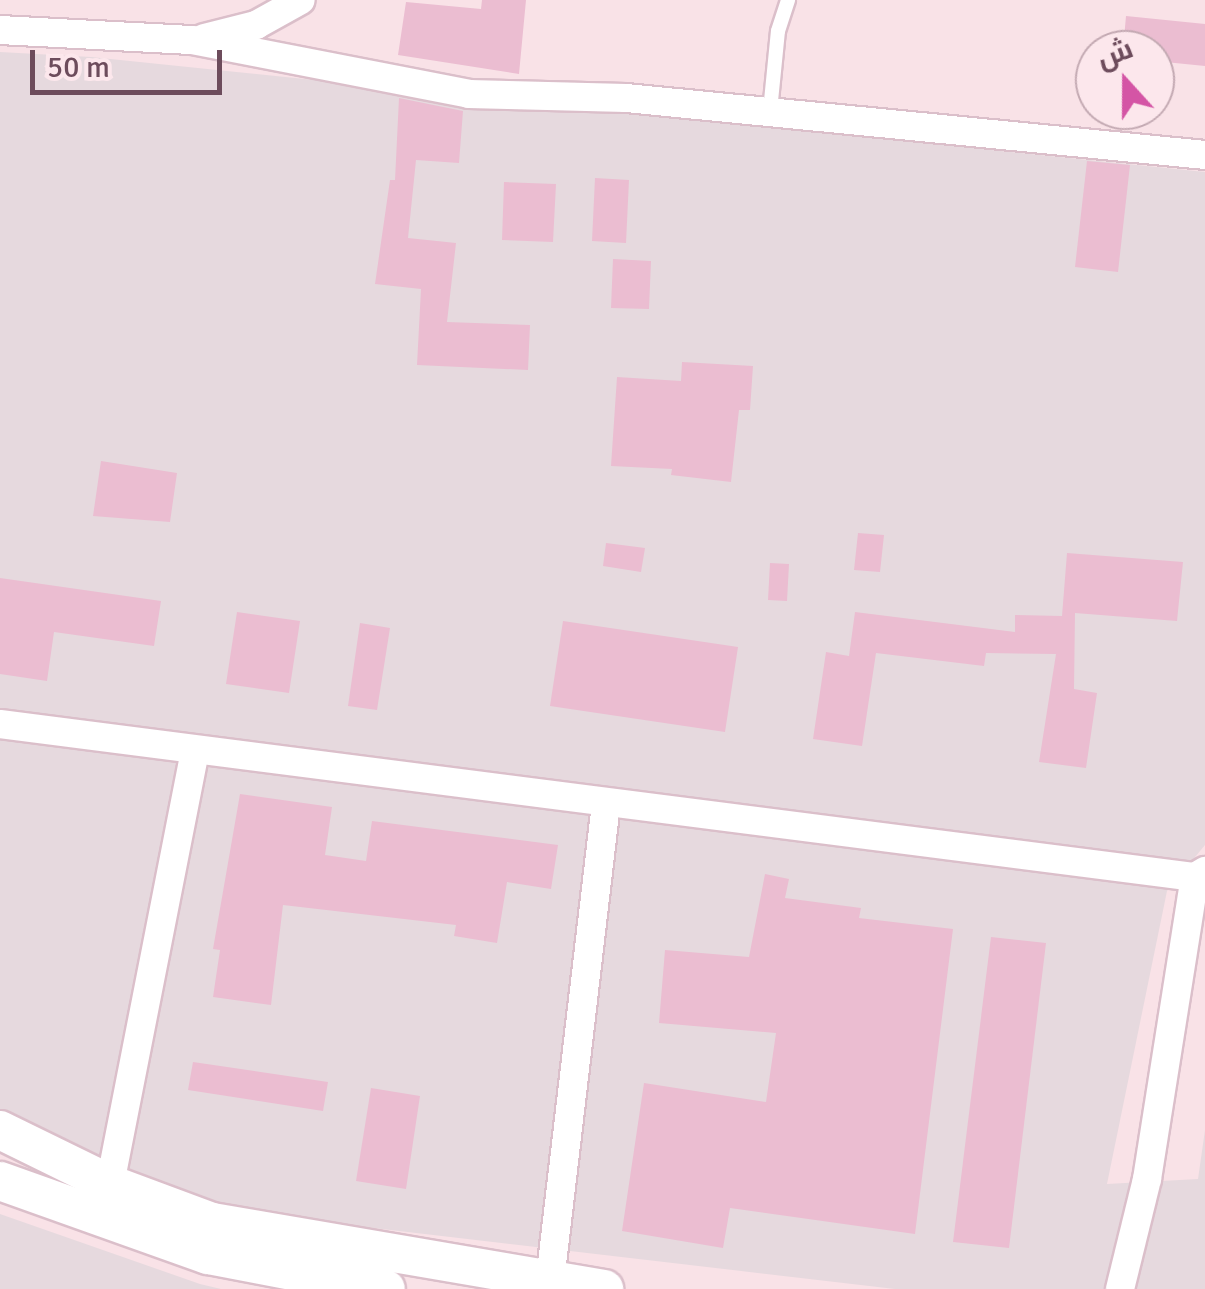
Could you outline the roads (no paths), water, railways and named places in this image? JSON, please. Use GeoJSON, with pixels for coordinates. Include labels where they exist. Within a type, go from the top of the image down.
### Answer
{"type":"FeatureCollection","features":[{"type":"Feature","properties":{"kind":"main road"},"geometry":{"type":"LineString","coordinates":[[0,1130],[112,1202],[208,1255],[386,1289]]}},
{"type":"Feature","properties":{"kind":"main road"},"geometry":{"type":"LineString","coordinates":[[0,1181],[551,1284],[604,1289]]}},
{"type":"Feature","properties":{"kind":"street"},"geometry":{"type":"LineString","coordinates":[[192,40],[256,24],[301,0]]}},
{"type":"Feature","properties":{"kind":"street"},"geometry":{"type":"LineString","coordinates":[[0,30],[192,40],[469,94],[626,98],[1205,156]]}},
{"type":"Feature","properties":{"kind":"street"},"geometry":{"type":"LineString","coordinates":[[0,724],[195,752],[1200,874],[1147,1180],[1120,1289]]}},
{"type":"Feature","properties":{"kind":"street"},"geometry":{"type":"LineString","coordinates":[[112,1202],[195,752]]}},
{"type":"Feature","properties":{"kind":"street"},"geometry":{"type":"LineString","coordinates":[[551,1284],[606,803]]}},
{"type":"Feature","properties":{"kind":"lane"},"geometry":{"type":"LineString","coordinates":[[770,111],[778,31],[788,0]]}}]}
